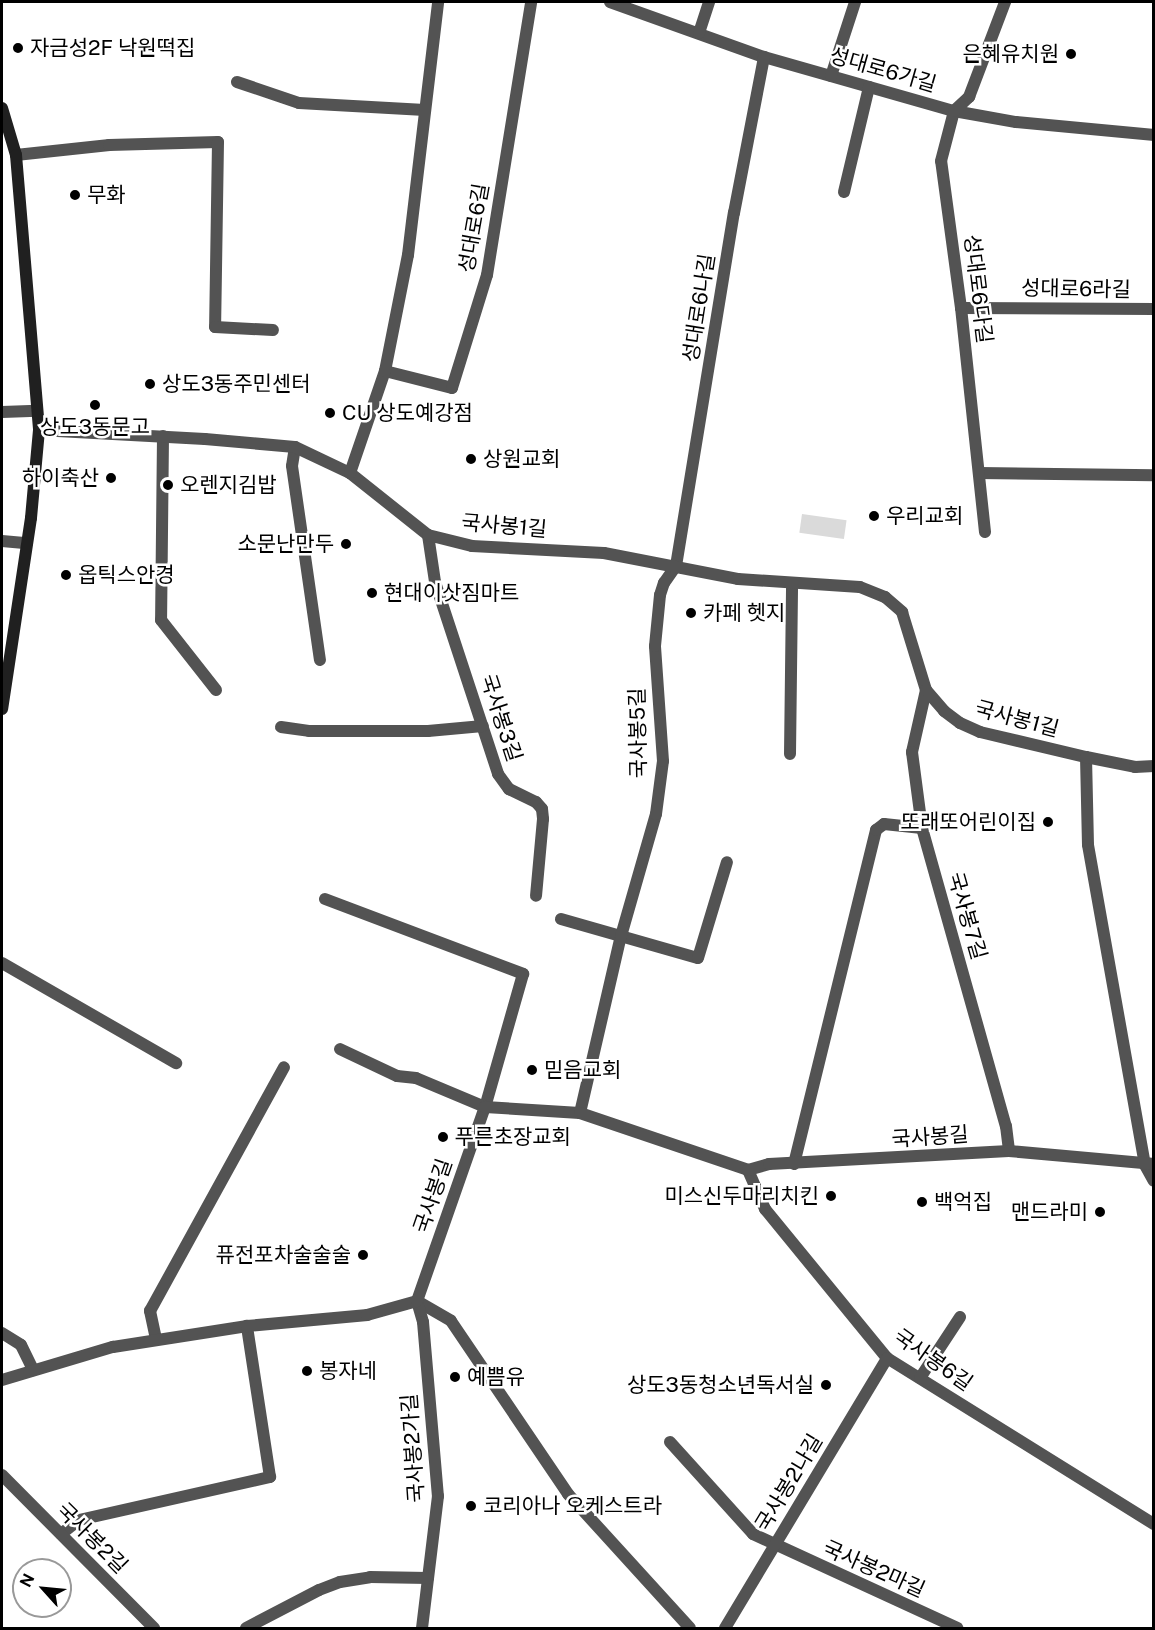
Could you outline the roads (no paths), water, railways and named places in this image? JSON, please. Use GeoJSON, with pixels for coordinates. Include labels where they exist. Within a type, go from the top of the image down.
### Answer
{"type":"FeatureCollection","features":[{"type":"Feature","properties":{"kind":"street"},"geometry":{"type":"LineString","coordinates":[[350,473],[385,371],[408,255],[438,2]]}},
{"type":"Feature","properties":{"kind":"street","name":"성대로6길"},"geometry":{"type":"LineString","coordinates":[[385,371],[452,388],[487,275],[531,2]]}},
{"type":"Feature","properties":{"kind":"street","name":"성대로6가길"},"geometry":{"type":"LineString","coordinates":[[610,2],[764,57],[954,111],[1016,122],[1154,135]]}},
{"type":"Feature","properties":{"kind":"street"},"geometry":{"type":"LineString","coordinates":[[699,33],[709,2]]}},
{"type":"Feature","properties":{"kind":"street"},"geometry":{"type":"LineString","coordinates":[[831,76],[855,2]]}},
{"type":"Feature","properties":{"kind":"street"},"geometry":{"type":"LineString","coordinates":[[954,111],[969,97],[1005,2]]}},
{"type":"Feature","properties":{"kind":"street","name":"성대로6나길"},"geometry":{"type":"LineString","coordinates":[[676,566],[734,213],[764,57]]}},
{"type":"Feature","properties":{"kind":"street"},"geometry":{"type":"LineString","coordinates":[[237,82],[299,102],[425,110]]}},
{"type":"Feature","properties":{"kind":"street"},"geometry":{"type":"LineString","coordinates":[[844,192],[869,87]]}},
{"type":"Feature","properties":{"kind":"street"},"geometry":{"type":"LineString","coordinates":[[2,108],[16,155],[39,430],[27,543],[2,709]]}},
{"type":"Feature","properties":{"kind":"street","name":"성대로6다길"},"geometry":{"type":"LineString","coordinates":[[954,111],[942,161],[961,308],[985,532]]}},
{"type":"Feature","properties":{"kind":"street"},"geometry":{"type":"LineString","coordinates":[[16,155],[109,145],[218,142],[215,327],[273,330]]}},
{"type":"Feature","properties":{"kind":"street","name":"성대로6라길"},"geometry":{"type":"LineString","coordinates":[[961,308],[1154,309]]}},
{"type":"Feature","properties":{"kind":"street"},"geometry":{"type":"LineString","coordinates":[[2,412],[37,411]]}},
{"type":"Feature","properties":{"kind":"street","name":"국사봉1길"},"geometry":{"type":"LineString","coordinates":[[39,430],[164,436],[295,447],[350,473],[428,535],[472,546],[604,553],[738,579],[792,585],[860,587],[885,597],[902,612],[926,690],[944,711],[980,732],[1135,767],[1154,766]]}},
{"type":"Feature","properties":{"kind":"street"},"geometry":{"type":"LineString","coordinates":[[164,436],[161,620],[216,690]]}},
{"type":"Feature","properties":{"kind":"street"},"geometry":{"type":"LineString","coordinates":[[295,447],[292,466],[320,660]]}},
{"type":"Feature","properties":{"kind":"street"},"geometry":{"type":"LineString","coordinates":[[979,472],[1154,475]]}},
{"type":"Feature","properties":{"kind":"street","name":"국사봉3길"},"geometry":{"type":"LineString","coordinates":[[428,535],[435,582],[502,783],[517,794],[536,802],[542,809],[536,896]]}},
{"type":"Feature","properties":{"kind":"street"},"geometry":{"type":"LineString","coordinates":[[2,542],[27,543]]}},
{"type":"Feature","properties":{"kind":"street","name":"국사봉5길"},"geometry":{"type":"LineString","coordinates":[[579,1113],[621,936],[656,814],[663,761],[655,646],[660,596],[664,583],[676,566]]}},
{"type":"Feature","properties":{"kind":"street"},"geometry":{"type":"LineString","coordinates":[[790,754],[792,585]]}},
{"type":"Feature","properties":{"kind":"street","name":"국사봉7길"},"geometry":{"type":"LineString","coordinates":[[926,690],[912,752],[922,828],[1006,1126],[1009,1151]]}},
{"type":"Feature","properties":{"kind":"street"},"geometry":{"type":"LineString","coordinates":[[281,727],[309,731],[404,731],[483,726]]}},
{"type":"Feature","properties":{"kind":"street"},"geometry":{"type":"LineString","coordinates":[[1086,757],[1088,845],[1149,1165],[1154,1181]]}},
{"type":"Feature","properties":{"kind":"street"},"geometry":{"type":"LineString","coordinates":[[794,1164],[876,830],[884,824],[922,828]]}},
{"type":"Feature","properties":{"kind":"street"},"geometry":{"type":"LineString","coordinates":[[561,919],[698,958],[727,862]]}},
{"type":"Feature","properties":{"kind":"street"},"geometry":{"type":"LineString","coordinates":[[325,899],[523,974],[485,1107]]}},
{"type":"Feature","properties":{"kind":"street"},"geometry":{"type":"LineString","coordinates":[[2,963],[176,1063]]}},
{"type":"Feature","properties":{"kind":"street"},"geometry":{"type":"LineString","coordinates":[[340,1049],[397,1076],[416,1078],[485,1107],[579,1113],[747,1170]]}},
{"type":"Feature","properties":{"kind":"street"},"geometry":{"type":"LineString","coordinates":[[156,1339],[150,1311],[284,1066]]}},
{"type":"Feature","properties":{"kind":"street","name":"국사봉길"},"geometry":{"type":"LineString","coordinates":[[417,1301],[485,1107]]}},
{"type":"Feature","properties":{"kind":"street","name":"국사봉길"},"geometry":{"type":"LineString","coordinates":[[747,1170],[769,1164],[1009,1151],[1149,1165]]}},
{"type":"Feature","properties":{"kind":"street","name":"국사봉6길"},"geometry":{"type":"LineString","coordinates":[[747,1170],[765,1209],[887,1358],[1154,1524]]}},
{"type":"Feature","properties":{"kind":"street"},"geometry":{"type":"LineString","coordinates":[[2,1380],[113,1347],[247,1326],[368,1315],[417,1301],[450,1321],[568,1494],[690,1629]]}},
{"type":"Feature","properties":{"kind":"street","name":"국사봉2가길"},"geometry":{"type":"LineString","coordinates":[[417,1301],[423,1322],[438,1496],[422,1629]]}},
{"type":"Feature","properties":{"kind":"street"},"geometry":{"type":"LineString","coordinates":[[920,1378],[960,1317]]}},
{"type":"Feature","properties":{"kind":"street"},"geometry":{"type":"LineString","coordinates":[[61,1533],[79,1520],[270,1477],[247,1326]]}},
{"type":"Feature","properties":{"kind":"street"},"geometry":{"type":"LineString","coordinates":[[2,1333],[21,1345],[33,1370]]}},
{"type":"Feature","properties":{"kind":"street","name":"국사봉2나길"},"geometry":{"type":"LineString","coordinates":[[725,1629],[887,1358]]}},
{"type":"Feature","properties":{"kind":"street","name":"국사봉2마길"},"geometry":{"type":"LineString","coordinates":[[670,1442],[753,1534],[957,1629]]}},
{"type":"Feature","properties":{"kind":"street","name":"국사봉2길"},"geometry":{"type":"LineString","coordinates":[[2,1474],[154,1629]]}},
{"type":"Feature","properties":{"kind":"street"},"geometry":{"type":"LineString","coordinates":[[246,1629],[319,1590],[340,1582],[370,1577],[428,1578]]}},
{"type":"Feature","properties":{"kind":"place","name":"자금성2F 낙원떡집"},"geometry":{"type":"Point","coordinates":[18,48]}},
{"type":"Feature","properties":{"kind":"place","name":"은혜유치원"},"geometry":{"type":"Point","coordinates":[1071,54]}},
{"type":"Feature","properties":{"kind":"place","name":"무화"},"geometry":{"type":"Point","coordinates":[75,195]}},
{"type":"Feature","properties":{"kind":"place","name":"상도3동주민센터"},"geometry":{"type":"Point","coordinates":[150,384]}},
{"type":"Feature","properties":{"kind":"place","name":"상도3동문고"},"geometry":{"type":"Point","coordinates":[95,405]}},
{"type":"Feature","properties":{"kind":"place","name":"CU 상도예강점"},"geometry":{"type":"Point","coordinates":[330,413]}},
{"type":"Feature","properties":{"kind":"place","name":"상원교회"},"geometry":{"type":"Point","coordinates":[471,459]}},
{"type":"Feature","properties":{"kind":"place","name":"하이축산"},"geometry":{"type":"Point","coordinates":[111,478]}},
{"type":"Feature","properties":{"kind":"place","name":"오렌지김밥"},"geometry":{"type":"Point","coordinates":[168,485]}},
{"type":"Feature","properties":{"kind":"place","name":"우리교회"},"geometry":{"type":"Point","coordinates":[874,516]}},
{"type":"Feature","properties":{"kind":"place","name":"소문난만두"},"geometry":{"type":"Point","coordinates":[346,544]}},
{"type":"Feature","properties":{"kind":"place","name":"옵틱스안경"},"geometry":{"type":"Point","coordinates":[66,575]}},
{"type":"Feature","properties":{"kind":"place","name":"현대이삿짐마트"},"geometry":{"type":"Point","coordinates":[372,593]}},
{"type":"Feature","properties":{"kind":"place","name":"카페 헷지"},"geometry":{"type":"Point","coordinates":[691,613]}},
{"type":"Feature","properties":{"kind":"place","name":"또래또어린이집"},"geometry":{"type":"Point","coordinates":[1048,822]}},
{"type":"Feature","properties":{"kind":"place","name":"믿음교회"},"geometry":{"type":"Point","coordinates":[532,1070]}},
{"type":"Feature","properties":{"kind":"place","name":"푸른초장교회"},"geometry":{"type":"Point","coordinates":[443,1137]}},
{"type":"Feature","properties":{"kind":"place","name":"미스신두마리치킨"},"geometry":{"type":"Point","coordinates":[831,1196]}},
{"type":"Feature","properties":{"kind":"place","name":"백억집"},"geometry":{"type":"Point","coordinates":[922,1202]}},
{"type":"Feature","properties":{"kind":"place","name":"맨드라미"},"geometry":{"type":"Point","coordinates":[1100,1212]}},
{"type":"Feature","properties":{"kind":"place","name":"퓨전포차술술술"},"geometry":{"type":"Point","coordinates":[363,1255]}},
{"type":"Feature","properties":{"kind":"place","name":"봉자네"},"geometry":{"type":"Point","coordinates":[307,1371]}},
{"type":"Feature","properties":{"kind":"place","name":"예쁨유"},"geometry":{"type":"Point","coordinates":[455,1377]}},
{"type":"Feature","properties":{"kind":"place","name":"상도3동청소년독서실"},"geometry":{"type":"Point","coordinates":[826,1385]}},
{"type":"Feature","properties":{"kind":"place","name":"코리아나 오케스트라"},"geometry":{"type":"Point","coordinates":[471,1506]}}]}
